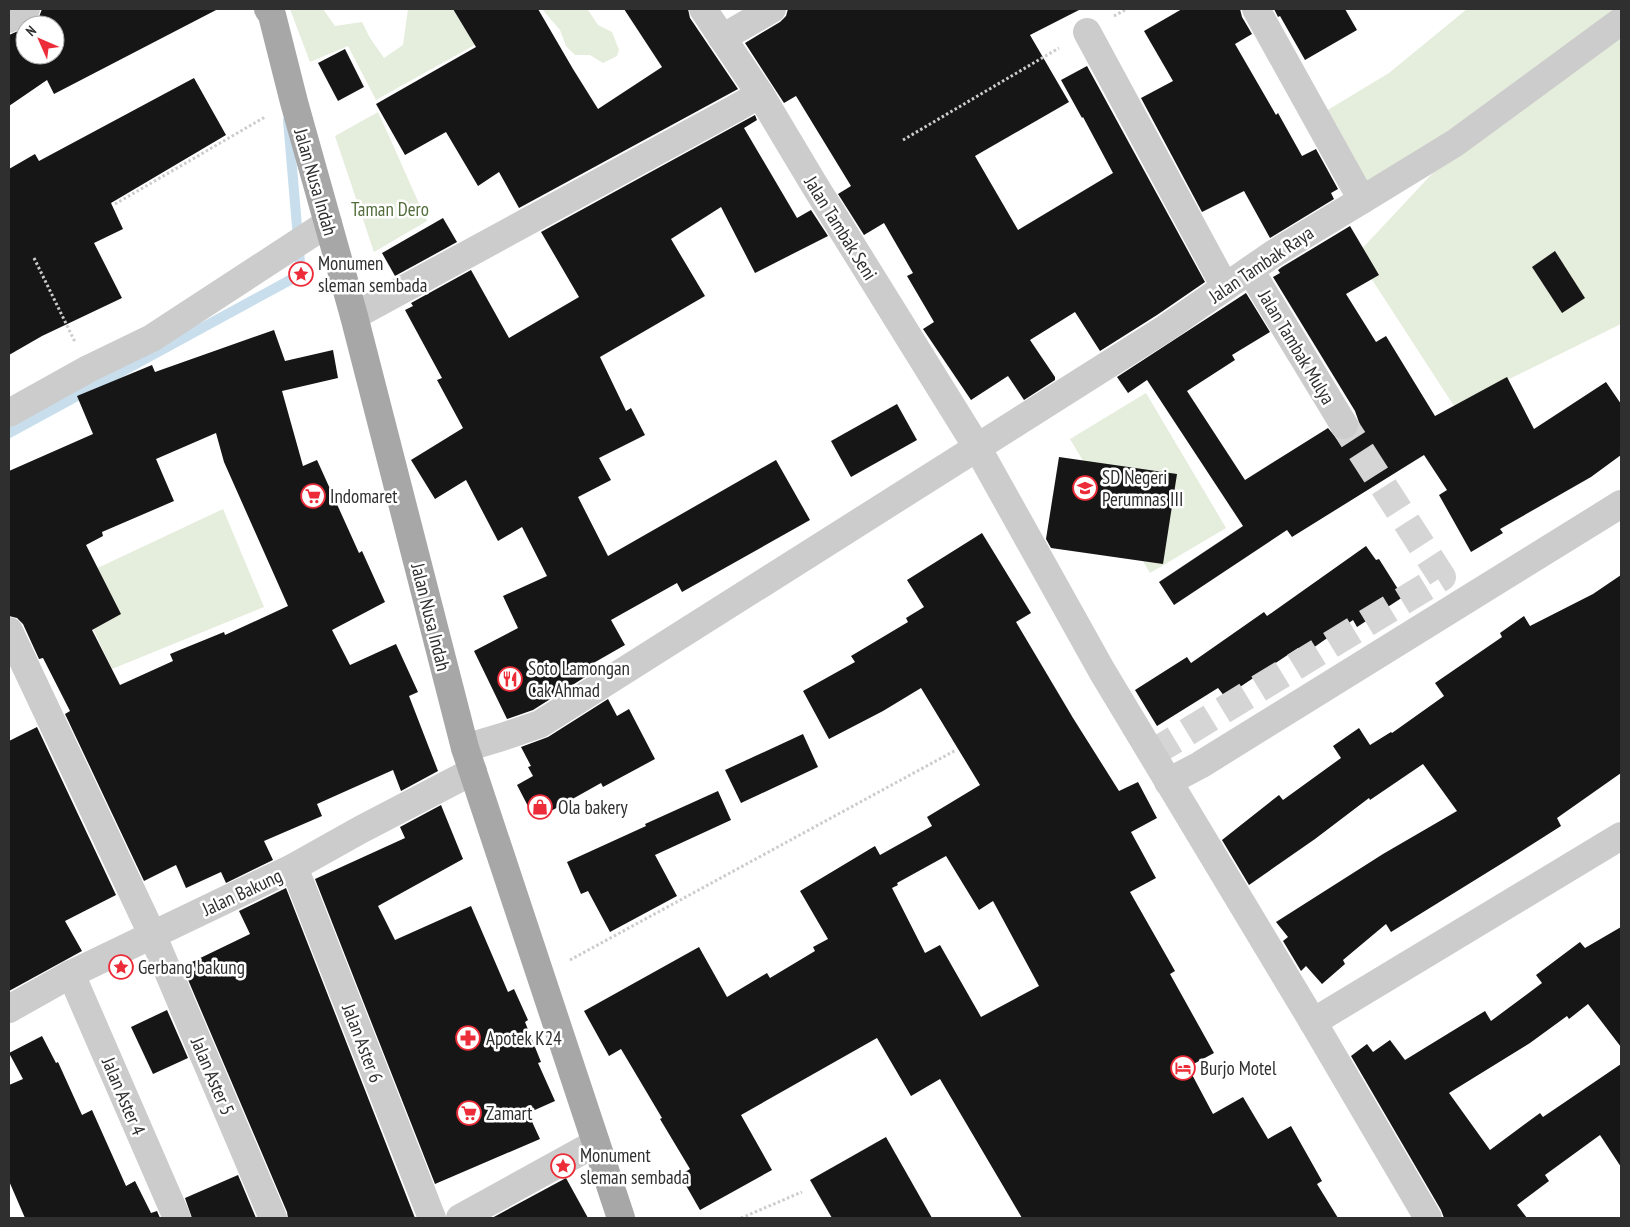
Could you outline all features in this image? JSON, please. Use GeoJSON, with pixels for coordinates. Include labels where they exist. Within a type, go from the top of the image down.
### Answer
{"type":"FeatureCollection","features":[{"type":"Feature","properties":{"kind":"main road","name":"Jalan Nusa Indah"},"geometry":{"type":"LineString","coordinates":[[275,11],[294,102],[354,316],[469,760],[621,1218]]}},
{"type":"Feature","properties":{"kind":"street"},"geometry":{"type":"LineString","coordinates":[[9,19],[26,9]]}},
{"type":"Feature","properties":{"kind":"street","name":"Jalan Tambak Seni"},"geometry":{"type":"LineString","coordinates":[[703,9],[760,94],[977,447],[1102,671],[1313,1022],[1428,1218]]}},
{"type":"Feature","properties":{"kind":"street"},"geometry":{"type":"LineString","coordinates":[[722,38],[772,9]]}},
{"type":"Feature","properties":{"kind":"street"},"geometry":{"type":"LineString","coordinates":[[1256,9],[1362,200]]}},
{"type":"Feature","properties":{"kind":"street","name":"Jalan Tambak Raya"},"geometry":{"type":"LineString","coordinates":[[469,760],[502,737],[540,724],[1166,328],[1250,270],[1455,143],[1621,21]]}},
{"type":"Feature","properties":{"kind":"street"},"geometry":{"type":"LineString","coordinates":[[1087,32],[1225,287]]}},
{"type":"Feature","properties":{"kind":"street"},"geometry":{"type":"LineString","coordinates":[[354,316],[760,94]]}},
{"type":"Feature","properties":{"kind":"street"},"geometry":{"type":"LineString","coordinates":[[9,412],[88,369],[152,338],[328,223]]}},
{"type":"Feature","properties":{"kind":"street","name":"Jalan Tambak Mulya"},"geometry":{"type":"LineString","coordinates":[[1250,270],[1344,425]]}},
{"type":"Feature","properties":{"kind":"street"},"geometry":{"type":"LineString","coordinates":[[1168,782],[1621,504]]}},
{"type":"Feature","properties":{"kind":"street","name":"Jalan Aster 5"},"geometry":{"type":"LineString","coordinates":[[9,631],[152,934],[273,1218]]}},
{"type":"Feature","properties":{"kind":"street","name":"Jalan Bakung"},"geometry":{"type":"LineString","coordinates":[[9,1009],[71,974],[294,867],[360,830],[469,760]]}},
{"type":"Feature","properties":{"kind":"street"},"geometry":{"type":"LineString","coordinates":[[1313,1022],[1621,836]]}},
{"type":"Feature","properties":{"kind":"street","name":"Jalan Aster 6"},"geometry":{"type":"LineString","coordinates":[[294,867],[432,1218]]}},
{"type":"Feature","properties":{"kind":"street","name":"Jalan Aster 4"},"geometry":{"type":"LineString","coordinates":[[71,974],[177,1218]]}},
{"type":"Feature","properties":{"kind":"street"},"geometry":{"type":"LineString","coordinates":[[460,1218],[596,1143]]}},
{"type":"Feature","properties":{"kind":"path"},"geometry":{"type":"LineString","coordinates":[[903,140],[1127,9]]}},
{"type":"Feature","properties":{"kind":"path"},"geometry":{"type":"LineString","coordinates":[[115,204],[294,102]]}},
{"type":"Feature","properties":{"kind":"path"},"geometry":{"type":"LineString","coordinates":[[34,258],[88,369]]}},
{"type":"Feature","properties":{"kind":"path"},"geometry":{"type":"LineString","coordinates":[[541,976],[956,750]]}},
{"type":"Feature","properties":{"kind":"path"},"geometry":{"type":"LineString","coordinates":[[741,1218],[802,1192]]}},
{"type":"Feature","properties":{"kind":"green space"},"geometry":{"type":"Polygon","coordinates":[[[290,9],[323,9],[335,26],[362,22],[370,38],[384,58],[403,45],[408,9],[453,9],[465,28],[497,9],[539,9],[376,100],[348,46],[310,62],[290,9]]]}},
{"type":"Feature","properties":{"kind":"green space"},"geometry":{"type":"Polygon","coordinates":[[[542,9],[589,9],[598,25],[612,32],[619,50],[617,56],[603,63],[590,55],[575,55],[566,46],[560,30],[542,9]]]}},
{"type":"Feature","properties":{"kind":"green space"},"geometry":{"type":"Polygon","coordinates":[[[1467,9],[1619,9],[1452,134],[1370,187],[1326,111],[1389,73],[1467,9]]]}},
{"type":"Feature","properties":{"kind":"green space"},"geometry":{"type":"Polygon","coordinates":[[[1621,28],[1621,324],[1454,406],[1356,255],[1460,144],[1621,28]]]}},
{"type":"Feature","properties":{"kind":"green space","name":"Taman Dero"},"geometry":{"type":"Polygon","coordinates":[[[378,112],[427,221],[374,252],[335,136],[378,112]]]}},
{"type":"Feature","properties":{"kind":"green space"},"geometry":{"type":"Polygon","coordinates":[[[1146,393],[1226,528],[1150,573],[1070,439],[1146,393]]]}},
{"type":"Feature","properties":{"kind":"green space"},"geometry":{"type":"Polygon","coordinates":[[[223,509],[264,607],[112,669],[70,581],[223,509]]]}},
{"type":"Feature","properties":{"kind":"building"},"geometry":{"type":"Polygon","coordinates":[[[42,9],[218,9],[54,94],[47,80],[9,106],[9,35],[15,32],[15,65],[65,65],[65,15],[40,15],[42,9]]]}},
{"type":"Feature","properties":{"kind":"building"},"geometry":{"type":"Polygon","coordinates":[[[453,9],[538,9],[598,109],[662,67],[624,9],[688,9],[690,18],[738,89],[519,208],[499,172],[478,186],[446,132],[405,155],[376,104],[476,47],[453,9]]]}},
{"type":"Feature","properties":{"kind":"building"},"geometry":{"type":"Polygon","coordinates":[[[788,9],[1081,9],[1030,35],[1069,102],[975,156],[1018,230],[1113,173],[1061,80],[1087,66],[1205,282],[1100,351],[1075,312],[1030,340],[1055,377],[1055,380],[1024,400],[1008,376],[971,400],[923,329],[934,322],[907,276],[913,273],[884,223],[864,235],[838,194],[851,186],[796,96],[784,103],[745,43],[780,22],[786,16],[788,9]]]}},
{"type":"Feature","properties":{"kind":"building"},"geometry":{"type":"Polygon","coordinates":[[[1182,9],[1240,9],[1242,17],[1252,34],[1235,44],[1302,156],[1316,149],[1338,189],[1331,193],[1334,199],[1270,238],[1244,191],[1202,212],[1141,98],[1173,81],[1144,31],[1182,9]]]}},
{"type":"Feature","properties":{"kind":"building"},"geometry":{"type":"Polygon","coordinates":[[[1274,9],[1345,9],[1357,30],[1305,60],[1274,9]]]}},
{"type":"Feature","properties":{"kind":"building"},"geometry":{"type":"Polygon","coordinates":[[[345,49],[364,87],[338,101],[318,63],[345,49]]]}},
{"type":"Feature","properties":{"kind":"building"},"geometry":{"type":"Polygon","coordinates":[[[194,78],[226,135],[111,203],[123,229],[94,243],[122,298],[42,336],[9,355],[9,169],[35,154],[39,161],[194,78]]]}},
{"type":"Feature","properties":{"kind":"building"},"geometry":{"type":"Polygon","coordinates":[[[755,115],[757,120],[744,128],[797,218],[811,210],[828,236],[755,273],[721,207],[671,239],[705,296],[600,357],[626,411],[631,408],[645,435],[599,458],[611,480],[578,497],[608,556],[776,460],[810,520],[682,592],[677,583],[611,620],[625,645],[590,665],[593,672],[533,710],[507,719],[474,651],[518,628],[503,596],[547,576],[522,527],[498,541],[466,480],[435,499],[411,460],[463,428],[437,380],[442,378],[405,310],[413,306],[411,303],[471,270],[509,338],[579,297],[541,232],[755,115]]]}},
{"type":"Feature","properties":{"kind":"building"},"geometry":{"type":"Polygon","coordinates":[[[443,218],[457,242],[395,276],[382,253],[443,218]]]}},
{"type":"Feature","properties":{"kind":"building"},"geometry":{"type":"Polygon","coordinates":[[[1350,226],[1379,275],[1346,294],[1376,342],[1386,336],[1435,416],[1507,377],[1534,429],[1606,382],[1621,404],[1621,455],[1591,477],[1500,529],[1503,533],[1471,552],[1439,495],[1447,490],[1424,455],[1292,537],[1287,530],[1174,605],[1159,582],[1243,526],[1147,380],[1128,393],[1117,377],[1246,293],[1270,332],[1232,355],[1235,360],[1187,391],[1245,480],[1328,428],[1337,439],[1345,441],[1352,438],[1357,433],[1360,425],[1355,411],[1273,277],[1280,273],[1278,270],[1282,267],[1350,226]]]}},
{"type":"Feature","properties":{"kind":"building"},"geometry":{"type":"Polygon","coordinates":[[[1555,251],[1585,298],[1562,313],[1532,267],[1555,251]]]}},
{"type":"Feature","properties":{"kind":"building"},"geometry":{"type":"Polygon","coordinates":[[[274,330],[285,361],[333,350],[338,378],[282,391],[303,466],[317,460],[359,553],[362,551],[385,602],[332,630],[350,665],[396,644],[418,692],[409,696],[438,771],[401,791],[393,770],[317,804],[322,816],[264,841],[273,860],[226,883],[221,872],[186,888],[176,865],[144,881],[65,714],[70,711],[43,658],[39,659],[23,624],[17,618],[9,616],[9,471],[93,434],[77,396],[152,365],[155,372],[274,330]],[[216,433],[156,459],[174,501],[102,532],[103,536],[86,545],[121,614],[92,630],[120,685],[173,661],[170,654],[224,632],[225,635],[288,606],[224,462],[216,433]]]}},
{"type":"Feature","properties":{"kind":"building"},"geometry":{"type":"Polygon","coordinates":[[[897,404],[917,440],[851,477],[831,441],[897,404]]]}},
{"type":"Feature","properties":{"kind":"building"},"geometry":{"type":"Polygon","coordinates":[[[1059,457],[1177,474],[1163,564],[1051,548],[1046,539],[1059,457]]]}},
{"type":"Feature","properties":{"kind":"building"},"geometry":{"type":"Polygon","coordinates":[[[982,533],[1031,613],[1016,622],[1073,718],[1119,791],[1138,782],[1157,818],[1131,832],[1156,878],[1130,892],[1175,971],[1170,974],[1214,1053],[1188,1067],[1213,1114],[1243,1097],[1268,1139],[1291,1126],[1322,1181],[1317,1184],[1338,1218],[1022,1218],[940,1079],[911,1096],[877,1038],[741,1115],[772,1170],[700,1210],[680,1175],[690,1169],[660,1119],[662,1118],[621,1049],[609,1056],[584,1011],[699,947],[727,997],[767,973],[770,978],[815,951],[813,947],[828,939],[800,891],[875,846],[880,855],[932,826],[927,817],[980,785],[921,688],[883,711],[829,739],[803,691],[855,662],[851,656],[908,622],[906,618],[924,607],[907,580],[982,533]],[[946,856],[897,883],[898,885],[892,888],[925,953],[940,945],[981,1017],[1039,986],[993,901],[979,910],[946,856]]]}},
{"type":"Feature","properties":{"kind":"building"},"geometry":{"type":"Polygon","coordinates":[[[1366,546],[1376,560],[1379,559],[1403,597],[1357,627],[1353,620],[1303,655],[1298,648],[1225,697],[1218,688],[1157,726],[1135,690],[1187,657],[1191,663],[1264,612],[1267,616],[1366,546]]]}},
{"type":"Feature","properties":{"kind":"building"},"geometry":{"type":"Polygon","coordinates":[[[1621,575],[1621,773],[1557,818],[1561,826],[1391,932],[1386,924],[1343,960],[1345,964],[1322,984],[1306,966],[1301,971],[1283,941],[1288,937],[1276,922],[1383,854],[1457,811],[1423,764],[1370,800],[1369,798],[1249,885],[1222,840],[1279,795],[1283,800],[1341,758],[1333,746],[1359,728],[1370,745],[1392,733],[1444,696],[1435,683],[1502,637],[1500,633],[1524,616],[1530,626],[1593,594],[1621,575]]]}},
{"type":"Feature","properties":{"kind":"building"},"geometry":{"type":"Polygon","coordinates":[[[608,699],[617,716],[629,709],[655,759],[603,787],[601,783],[551,811],[546,801],[530,810],[517,785],[533,776],[528,767],[531,766],[521,747],[548,737],[608,699]]]}},
{"type":"Feature","properties":{"kind":"building"},"geometry":{"type":"Polygon","coordinates":[[[37,727],[116,895],[65,921],[82,951],[9,991],[9,741],[37,727]]]}},
{"type":"Feature","properties":{"kind":"building"},"geometry":{"type":"Polygon","coordinates":[[[803,734],[818,767],[741,803],[725,770],[803,734]]]}},
{"type":"Feature","properties":{"kind":"building"},"geometry":{"type":"Polygon","coordinates":[[[718,791],[731,820],[655,855],[677,896],[610,932],[588,891],[581,894],[567,862],[718,791]]]}},
{"type":"Feature","properties":{"kind":"building"},"geometry":{"type":"Polygon","coordinates":[[[441,805],[463,859],[378,906],[395,940],[471,906],[508,992],[514,989],[528,1020],[525,1022],[541,1062],[538,1063],[555,1101],[528,1113],[540,1139],[435,1184],[315,879],[405,838],[400,827],[441,805]]]}},
{"type":"Feature","properties":{"kind":"building"},"geometry":{"type":"Polygon","coordinates":[[[286,888],[415,1218],[288,1218],[186,975],[196,970],[192,962],[250,934],[239,911],[286,888]]]}},
{"type":"Feature","properties":{"kind":"building"},"geometry":{"type":"Polygon","coordinates":[[[1621,927],[1621,1047],[1588,1004],[1569,1019],[1567,1016],[1530,1043],[1449,1093],[1490,1150],[1540,1113],[1543,1117],[1621,1064],[1621,1167],[1600,1135],[1545,1175],[1549,1181],[1517,1205],[1527,1218],[1444,1218],[1351,1056],[1367,1044],[1373,1052],[1390,1040],[1405,1060],[1485,1011],[1491,1021],[1542,983],[1536,975],[1580,942],[1585,948],[1621,927]]]}},
{"type":"Feature","properties":{"kind":"building"},"geometry":{"type":"Polygon","coordinates":[[[167,1010],[188,1058],[153,1074],[131,1027],[167,1010]]]}},
{"type":"Feature","properties":{"kind":"building"},"geometry":{"type":"Polygon","coordinates":[[[42,1036],[56,1063],[58,1062],[82,1115],[92,1110],[126,1186],[135,1181],[151,1213],[157,1211],[160,1218],[25,1218],[9,1181],[9,1085],[23,1079],[9,1053],[42,1036]]]}},
{"type":"Feature","properties":{"kind":"building"},"geometry":{"type":"Polygon","coordinates":[[[886,1137],[932,1218],[832,1218],[810,1180],[886,1137]]]}},
{"type":"Feature","properties":{"kind":"building"},"geometry":{"type":"Polygon","coordinates":[[[238,1175],[256,1218],[192,1218],[185,1198],[238,1175]]]}},
{"type":"Feature","properties":{"kind":"building"},"geometry":{"type":"Polygon","coordinates":[[[566,1178],[588,1218],[492,1218],[566,1178]]]}},
{"type":"Feature","properties":{"kind":"waterway"},"geometry":{"type":"LineString","coordinates":[[9,433],[301,274],[288,120]]}},
{"type":"Feature","properties":{"kind":"tunnel"},"geometry":{"type":"LineString","coordinates":[[1151,754],[1442,577],[1344,425]]}},
{"type":"Feature","properties":{"kind":"place","name":"Monumen sleman sembada"},"geometry":{"type":"Point","coordinates":[301,274]}},
{"type":"Feature","properties":{"kind":"place","name":"SD Negeri Perumnas III"},"geometry":{"type":"Point","coordinates":[1085,488]}},
{"type":"Feature","properties":{"kind":"place","name":"Indomaret"},"geometry":{"type":"Point","coordinates":[313,496]}},
{"type":"Feature","properties":{"kind":"place","name":"Soto Lamongan Cak Ahmad"},"geometry":{"type":"Point","coordinates":[510,679]}},
{"type":"Feature","properties":{"kind":"place","name":"Ola bakery"},"geometry":{"type":"Point","coordinates":[540,807]}},
{"type":"Feature","properties":{"kind":"place","name":"Gerbang bakung"},"geometry":{"type":"Point","coordinates":[121,967]}},
{"type":"Feature","properties":{"kind":"place","name":"Apotek K24"},"geometry":{"type":"Point","coordinates":[468,1038]}},
{"type":"Feature","properties":{"kind":"place","name":"Burjo Motel"},"geometry":{"type":"Point","coordinates":[1183,1068]}},
{"type":"Feature","properties":{"kind":"place","name":"Zamart"},"geometry":{"type":"Point","coordinates":[469,1113]}},
{"type":"Feature","properties":{"kind":"place","name":"Monument sleman sembada"},"geometry":{"type":"Point","coordinates":[563,1166]}}]}
